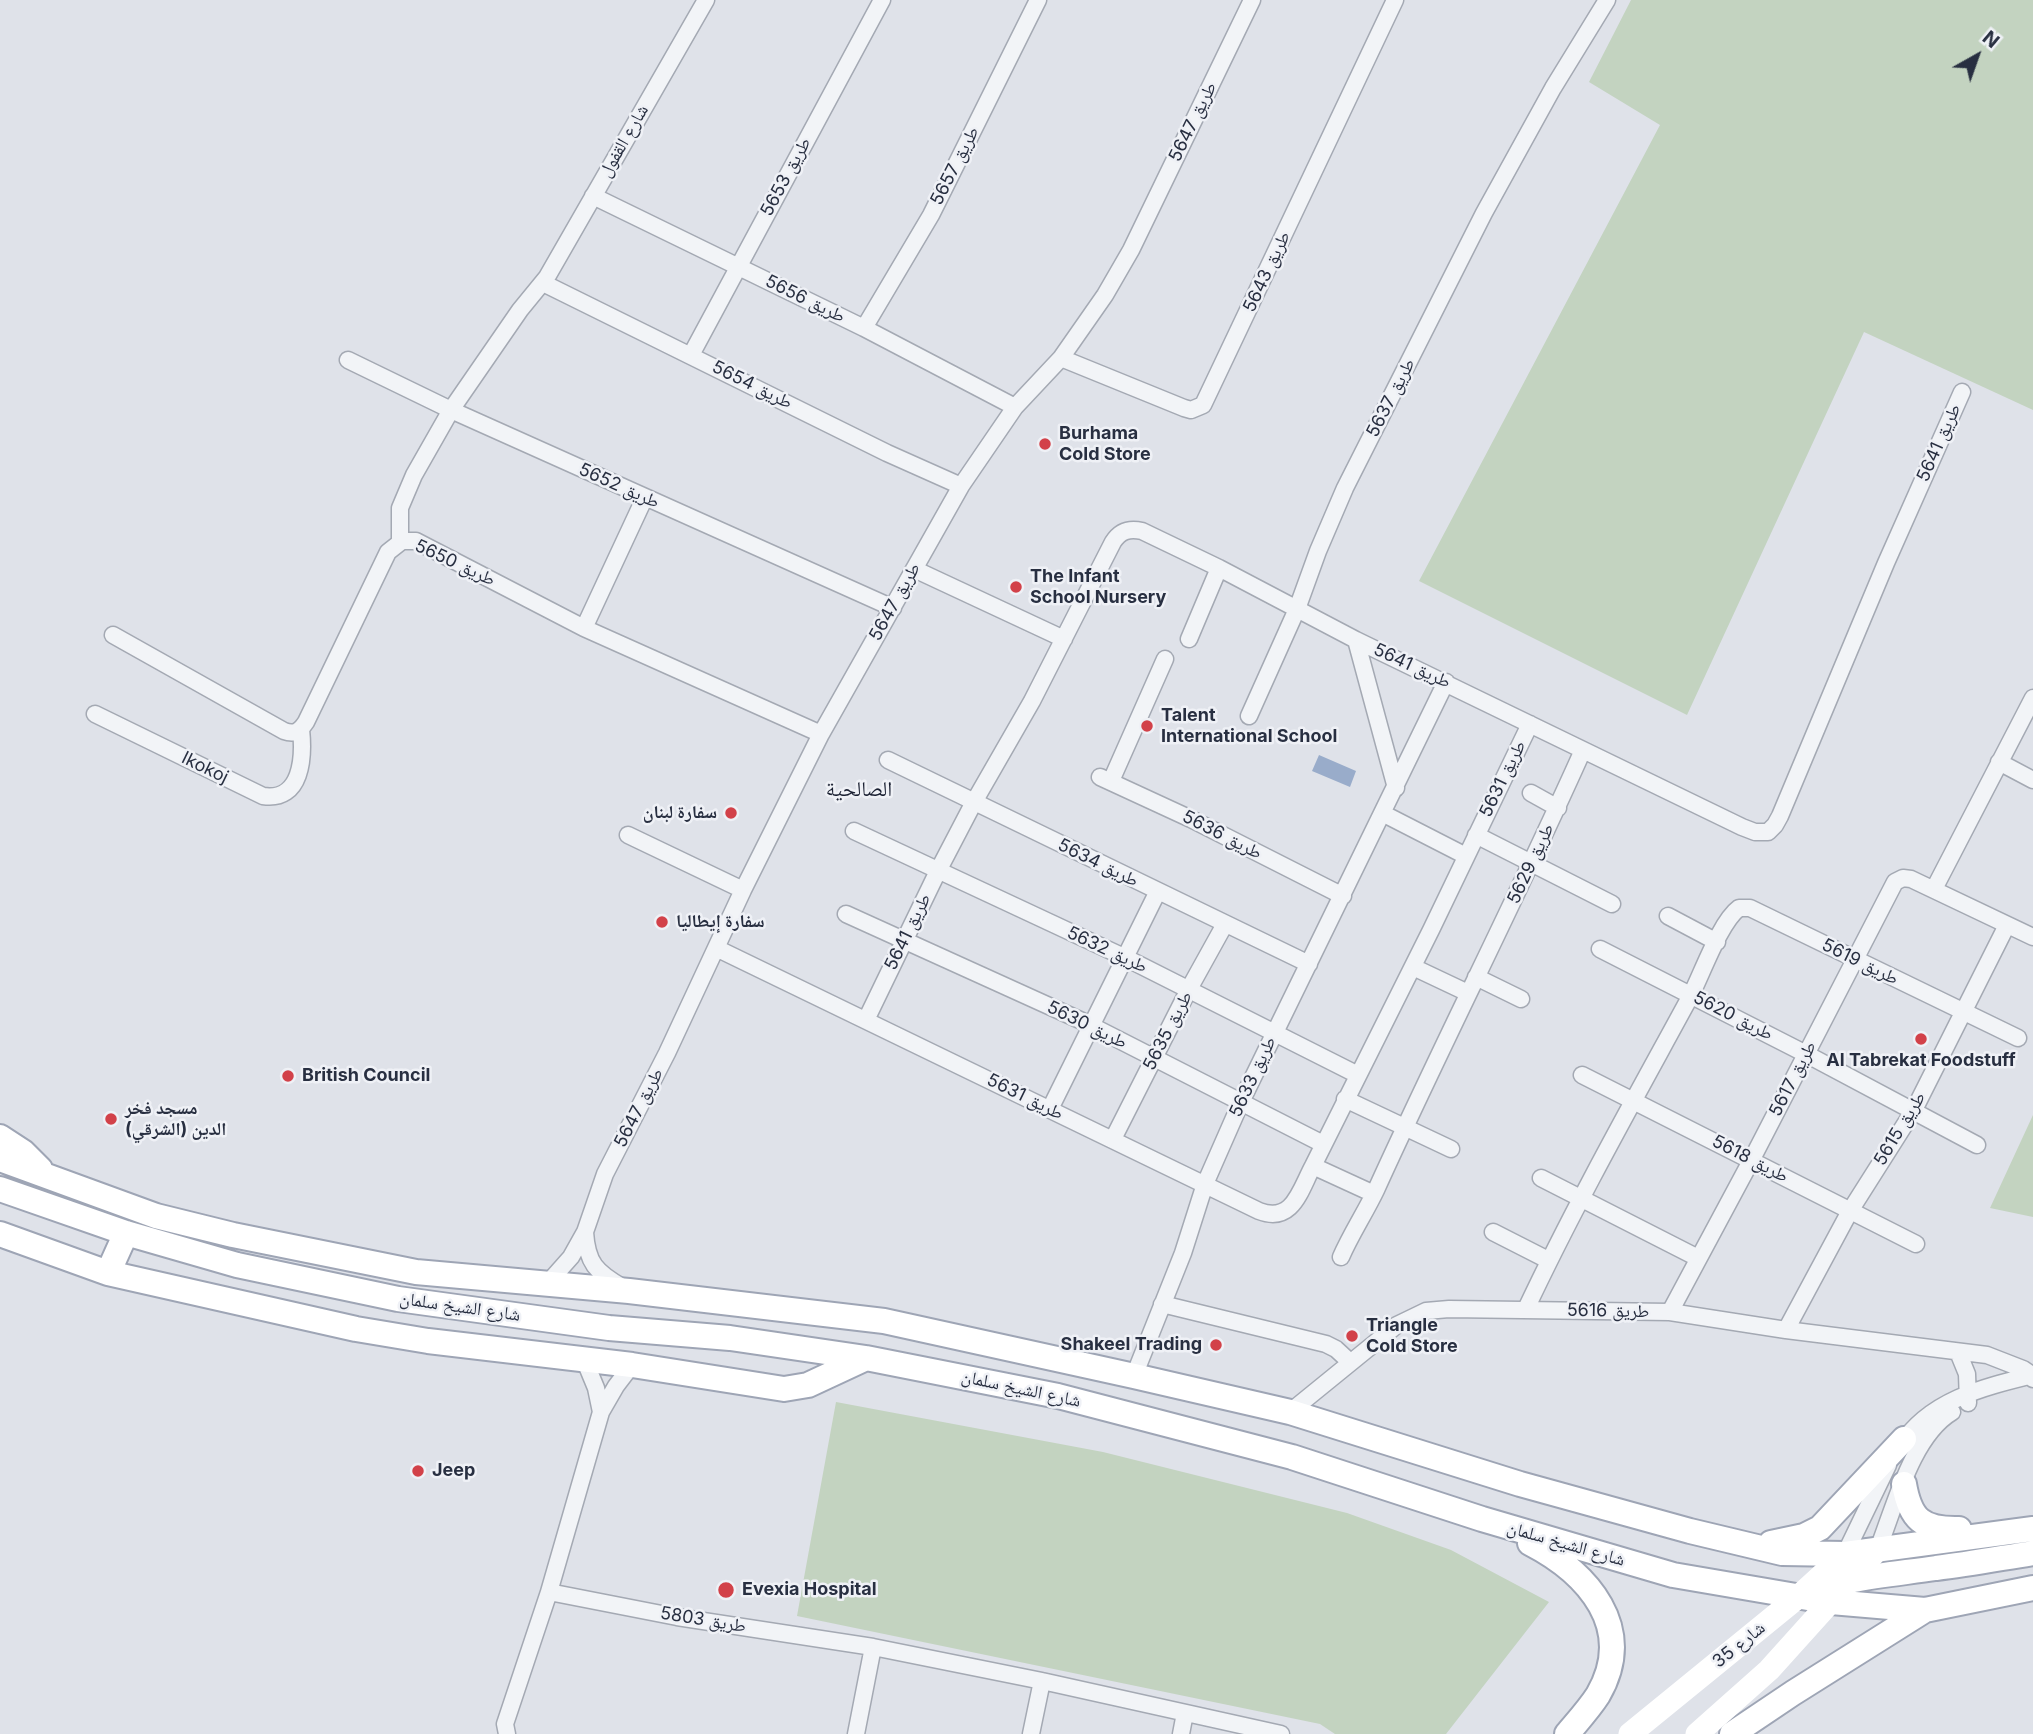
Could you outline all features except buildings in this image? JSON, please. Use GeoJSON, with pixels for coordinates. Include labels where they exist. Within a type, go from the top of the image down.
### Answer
{"type":"FeatureCollection","features":[{"type":"Feature","properties":{"kind":"main road"},"geometry":{"type":"LineString","coordinates":[[0,1138],[23,1152],[45,1175]]}},
{"type":"Feature","properties":{"kind":"main road","name":"شارع الشيخ سلمان"},"geometry":{"type":"LineString","coordinates":[[0,1159],[156,1216],[233,1235],[416,1272],[629,1291],[884,1321],[1134,1376],[1290,1412],[1520,1484],[1782,1553],[1845,1554],[2033,1528]]}},
{"type":"Feature","properties":{"kind":"main road","name":"شارع الشيخ سلمان"},"geometry":{"type":"LineString","coordinates":[[0,1189],[126,1233],[237,1265],[398,1298],[609,1328],[730,1338],[866,1358],[1084,1402],[1292,1457],[1482,1519],[1673,1575],[1830,1602],[1925,1610],[2033,1588]]}},
{"type":"Feature","properties":{"kind":"main road"},"geometry":{"type":"LineString","coordinates":[[108,1273],[126,1233]]}},
{"type":"Feature","properties":{"kind":"main road"},"geometry":{"type":"LineString","coordinates":[[0,1234],[108,1273],[356,1329],[428,1340],[632,1365],[784,1389],[808,1385],[866,1358]]}},
{"type":"Feature","properties":{"kind":"main road"},"geometry":{"type":"LineString","coordinates":[[1740,1543],[1780,1542],[1804,1536],[1820,1528],[1904,1439]]}},
{"type":"Feature","properties":{"kind":"main road"},"geometry":{"type":"LineString","coordinates":[[1904,1484],[1907,1504],[1917,1519],[1928,1526],[1941,1530],[2033,1528]]}},
{"type":"Feature","properties":{"kind":"main road"},"geometry":{"type":"LineString","coordinates":[[1482,1519],[1565,1564],[1589,1585],[1604,1609],[1611,1628],[1608,1669],[1598,1695],[1567,1734]]}},
{"type":"Feature","properties":{"kind":"main road","name":"شارع 35"},"geometry":{"type":"LineString","coordinates":[[1698,1734],[1769,1670],[1878,1549]]}},
{"type":"Feature","properties":{"kind":"main road"},"geometry":{"type":"LineString","coordinates":[[1798,1597],[1853,1578],[2033,1553]]}},
{"type":"Feature","properties":{"kind":"main road","name":"شارع 35"},"geometry":{"type":"LineString","coordinates":[[1630,1734],[1798,1597],[1845,1554]]}},
{"type":"Feature","properties":{"kind":"main road"},"geometry":{"type":"LineString","coordinates":[[1732,1734],[1925,1610]]}},
{"type":"Feature","properties":{"kind":"street","name":"شارع القفول"},"geometry":{"type":"LineString","coordinates":[[400,542],[399,515],[402,500],[451,410],[520,310],[543,283],[706,0]]}},
{"type":"Feature","properties":{"kind":"street","name":"طريق 5653"},"geometry":{"type":"LineString","coordinates":[[691,355],[882,0]]}},
{"type":"Feature","properties":{"kind":"street","name":"طريق 5657"},"geometry":{"type":"LineString","coordinates":[[864,328],[931,215],[1038,0]]}},
{"type":"Feature","properties":{"kind":"street","name":"طريق 5647"},"geometry":{"type":"LineString","coordinates":[[547,1284],[571,1257],[585,1232],[605,1174],[667,1053],[743,890],[821,734],[961,486],[1015,407],[1061,358],[1105,295],[1131,250],[1252,0]]}},
{"type":"Feature","properties":{"kind":"street","name":"طريق 5643"},"geometry":{"type":"LineString","coordinates":[[1061,358],[1184,408],[1191,410],[1203,405],[1395,0]]}},
{"type":"Feature","properties":{"kind":"street","name":"طريق 5637"},"geometry":{"type":"LineString","coordinates":[[1249,716],[1297,609],[1345,488],[1484,213],[1553,88],[1607,0]]}},
{"type":"Feature","properties":{"kind":"street","name":"طريق 5656"},"geometry":{"type":"LineString","coordinates":[[593,196],[864,328],[1015,407]]}},
{"type":"Feature","properties":{"kind":"street","name":"طريق 5654"},"geometry":{"type":"LineString","coordinates":[[543,283],[887,453],[961,486]]}},
{"type":"Feature","properties":{"kind":"street","name":"طريق 5652"},"geometry":{"type":"LineString","coordinates":[[348,360],[451,410],[892,608]]}},
{"type":"Feature","properties":{"kind":"street","name":"طريق 5641"},"geometry":{"type":"LineString","coordinates":[[866,1020],[938,870],[1032,701],[1113,542],[1122,532],[1142,531],[1356,640],[1742,827],[1755,832],[1768,832],[1775,825],[1891,551],[1962,392]]}},
{"type":"Feature","properties":{"kind":"street"},"geometry":{"type":"LineString","coordinates":[[584,628],[645,497]]}},
{"type":"Feature","properties":{"kind":"street","name":"طريق 5650"},"geometry":{"type":"LineString","coordinates":[[301,729],[388,552],[400,542],[416,541],[584,628],[821,734]]}},
{"type":"Feature","properties":{"kind":"street"},"geometry":{"type":"LineString","coordinates":[[1189,639],[1219,568]]}},
{"type":"Feature","properties":{"kind":"street"},"geometry":{"type":"LineString","coordinates":[[914,569],[1064,639]]}},
{"type":"Feature","properties":{"kind":"street"},"geometry":{"type":"LineString","coordinates":[[113,635],[284,731],[291,734],[301,729]]}},
{"type":"Feature","properties":{"kind":"street"},"geometry":{"type":"LineString","coordinates":[[1356,640],[1396,788]]}},
{"type":"Feature","properties":{"kind":"street","name":"طريق 5636"},"geometry":{"type":"LineString","coordinates":[[1165,659],[1106,779],[1343,895]]}},
{"type":"Feature","properties":{"kind":"street","name":"طريق 5633"},"geometry":{"type":"LineString","coordinates":[[1134,1376],[1182,1253],[1205,1184],[1241,1102],[1384,814],[1446,682]]}},
{"type":"Feature","properties":{"kind":"street"},"geometry":{"type":"LineString","coordinates":[[1934,889],[2030,709]]}},
{"type":"Feature","properties":{"kind":"street","name":"lkokoj"},"geometry":{"type":"LineString","coordinates":[[95,714],[263,796],[274,797],[291,788],[302,762],[301,729]]}},
{"type":"Feature","properties":{"kind":"street","name":"طريق 5631"},"geometry":{"type":"LineString","coordinates":[[716,948],[1259,1211],[1278,1215],[1287,1211],[1293,1203],[1313,1166],[1530,724]]}},
{"type":"Feature","properties":{"kind":"street","name":"طريق 5629"},"geometry":{"type":"LineString","coordinates":[[1341,1256],[1374,1194],[1532,864],[1583,750]]}},
{"type":"Feature","properties":{"kind":"street","name":"طريق 5634"},"geometry":{"type":"LineString","coordinates":[[888,761],[1309,964]]}},
{"type":"Feature","properties":{"kind":"street"},"geometry":{"type":"LineString","coordinates":[[2000,762],[2033,780]]}},
{"type":"Feature","properties":{"kind":"street"},"geometry":{"type":"LineString","coordinates":[[1531,793],[1558,807]]}},
{"type":"Feature","properties":{"kind":"street"},"geometry":{"type":"LineString","coordinates":[[1384,814],[1466,856]]}},
{"type":"Feature","properties":{"kind":"street","name":"طريق 5632"},"geometry":{"type":"LineString","coordinates":[[854,831],[1126,958],[1358,1075]]}},
{"type":"Feature","properties":{"kind":"street"},"geometry":{"type":"LineString","coordinates":[[628,835],[743,890]]}},
{"type":"Feature","properties":{"kind":"street","name":"طريق 5631"},"geometry":{"type":"LineString","coordinates":[[1476,835],[1612,904]]}},
{"type":"Feature","properties":{"kind":"street","name":"طريق 5617"},"geometry":{"type":"LineString","coordinates":[[1670,1312],[1895,883],[1903,878],[1911,879],[2033,937]]}},
{"type":"Feature","properties":{"kind":"street"},"geometry":{"type":"LineString","coordinates":[[1049,1109],[1158,891]]}},
{"type":"Feature","properties":{"kind":"street","name":"طريق 5619"},"geometry":{"type":"LineString","coordinates":[[1526,1309],[1548,1261],[1633,1100],[1717,942],[1738,908],[1751,908],[2018,1038]]}},
{"type":"Feature","properties":{"kind":"street","name":"طريق 5630"},"geometry":{"type":"LineString","coordinates":[[846,914],[1092,1026],[1323,1144]]}},
{"type":"Feature","properties":{"kind":"street"},"geometry":{"type":"LineString","coordinates":[[1668,916],[1717,942]]}},
{"type":"Feature","properties":{"kind":"street","name":"طريق 5635"},"geometry":{"type":"LineString","coordinates":[[1113,1139],[1189,989],[1226,924]]}},
{"type":"Feature","properties":{"kind":"street","name":"طريق 5615"},"geometry":{"type":"LineString","coordinates":[[1786,1330],[1850,1212],[1914,1110],[2007,925]]}},
{"type":"Feature","properties":{"kind":"street","name":"طريق 5620"},"geometry":{"type":"LineString","coordinates":[[1600,949],[1977,1145]]}},
{"type":"Feature","properties":{"kind":"street"},"geometry":{"type":"LineString","coordinates":[[1413,967],[1468,993]]}},
{"type":"Feature","properties":{"kind":"street"},"geometry":{"type":"LineString","coordinates":[[1476,977],[1521,999]]}},
{"type":"Feature","properties":{"kind":"street","name":"طريق 5618"},"geometry":{"type":"LineString","coordinates":[[1582,1075],[1916,1244]]}},
{"type":"Feature","properties":{"kind":"street"},"geometry":{"type":"LineString","coordinates":[[1345,1099],[1451,1149]]}},
{"type":"Feature","properties":{"kind":"street"},"geometry":{"type":"LineString","coordinates":[[1313,1166],[1374,1194]]}},
{"type":"Feature","properties":{"kind":"street"},"geometry":{"type":"LineString","coordinates":[[1541,1178],[1698,1258]]}},
{"type":"Feature","properties":{"kind":"street"},"geometry":{"type":"LineString","coordinates":[[585,1232],[586,1248],[592,1263],[602,1276],[629,1291]]}},
{"type":"Feature","properties":{"kind":"street"},"geometry":{"type":"LineString","coordinates":[[1493,1232],[1548,1261]]}},
{"type":"Feature","properties":{"kind":"street"},"geometry":{"type":"LineString","coordinates":[[1162,1304],[1326,1344],[1350,1362]]}},
{"type":"Feature","properties":{"kind":"street","name":"طريق 5616"},"geometry":{"type":"LineString","coordinates":[[1290,1412],[1397,1325],[1426,1311],[1526,1309],[1670,1312],[1786,1330],[1987,1355],[2007,1362],[2033,1378]]}},
{"type":"Feature","properties":{"kind":"street"},"geometry":{"type":"LineString","coordinates":[[1958,1352],[1967,1374],[1967,1398]]}},
{"type":"Feature","properties":{"kind":"street"},"geometry":{"type":"LineString","coordinates":[[584,1359],[596,1388],[601,1412]]}},
{"type":"Feature","properties":{"kind":"street"},"geometry":{"type":"LineString","coordinates":[[507,1734],[506,1724],[549,1592],[601,1412],[615,1386],[632,1365]]}},
{"type":"Feature","properties":{"kind":"street","name":"طريق 5616"},"geometry":{"type":"LineString","coordinates":[[1845,1554],[1888,1465],[1904,1439],[1929,1415],[1967,1398],[2033,1378]]}},
{"type":"Feature","properties":{"kind":"street","name":"طريق 5616"},"geometry":{"type":"LineString","coordinates":[[1878,1549],[1913,1457],[1928,1434],[1967,1398]]}},
{"type":"Feature","properties":{"kind":"street","name":"طريق 5803"},"geometry":{"type":"LineString","coordinates":[[549,1592],[677,1617],[873,1647],[1281,1734]]}},
{"type":"Feature","properties":{"kind":"street"},"geometry":{"type":"LineString","coordinates":[[856,1734],[873,1647]]}},
{"type":"Feature","properties":{"kind":"street"},"geometry":{"type":"LineString","coordinates":[[1031,1734],[1042,1681]]}},
{"type":"Feature","properties":{"kind":"street"},"geometry":{"type":"LineString","coordinates":[[1181,1734],[1185,1713]]}},
{"type":"Feature","properties":{"kind":"green space"},"geometry":{"type":"Polygon","coordinates":[[[1631,0],[2033,0],[2033,410],[1864,332],[1687,715],[1419,581],[1660,125],[1589,82],[1631,0]]]}},
{"type":"Feature","properties":{"kind":"green space"},"geometry":{"type":"Polygon","coordinates":[[[2033,1115],[2033,1217],[1990,1208],[2033,1115]]]}},
{"type":"Feature","properties":{"kind":"green space"},"geometry":{"type":"Polygon","coordinates":[[[836,1402],[1103,1452],[1347,1513],[1451,1550],[1549,1602],[1446,1734],[1335,1734],[1320,1724],[797,1616],[836,1402]]]}},
{"type":"Feature","properties":{"kind":"water"},"geometry":{"type":"Polygon","coordinates":[[[1319,755],[1356,771],[1350,787],[1312,771],[1319,755]]]}},
{"type":"Feature","properties":{"kind":"place","name":"Burhama Cold Store"},"geometry":{"type":"Point","coordinates":[1045,444]}},
{"type":"Feature","properties":{"kind":"place","name":"The Infant School Nursery"},"geometry":{"type":"Point","coordinates":[1016,587]}},
{"type":"Feature","properties":{"kind":"place","name":"Talent International School"},"geometry":{"type":"Point","coordinates":[1147,726]}},
{"type":"Feature","properties":{"kind":"place","name":"سفارة لبنان"},"geometry":{"type":"Point","coordinates":[731,813]}},
{"type":"Feature","properties":{"kind":"place","name":"سفارة إيطاليا"},"geometry":{"type":"Point","coordinates":[662,922]}},
{"type":"Feature","properties":{"kind":"place","name":"Al Tabrekat Foodstuff"},"geometry":{"type":"Point","coordinates":[1921,1039]}},
{"type":"Feature","properties":{"kind":"place","name":"British Council"},"geometry":{"type":"Point","coordinates":[288,1076]}},
{"type":"Feature","properties":{"kind":"place","name":"مسجد فخر الدين (الشرقي)"},"geometry":{"type":"Point","coordinates":[111,1119]}},
{"type":"Feature","properties":{"kind":"place","name":"Triangle Cold Store"},"geometry":{"type":"Point","coordinates":[1352,1336]}},
{"type":"Feature","properties":{"kind":"place","name":"Shakeel Trading"},"geometry":{"type":"Point","coordinates":[1216,1345]}},
{"type":"Feature","properties":{"kind":"place","name":"Jeep"},"geometry":{"type":"Point","coordinates":[418,1471]}},
{"type":"Feature","properties":{"kind":"place","name":"Evexia Hospital"},"geometry":{"type":"Point","coordinates":[726,1590]}},
{"type":"Feature","properties":{"kind":"district","name":"الصالحية"},"geometry":{"type":"Point","coordinates":[859,790]}}]}
